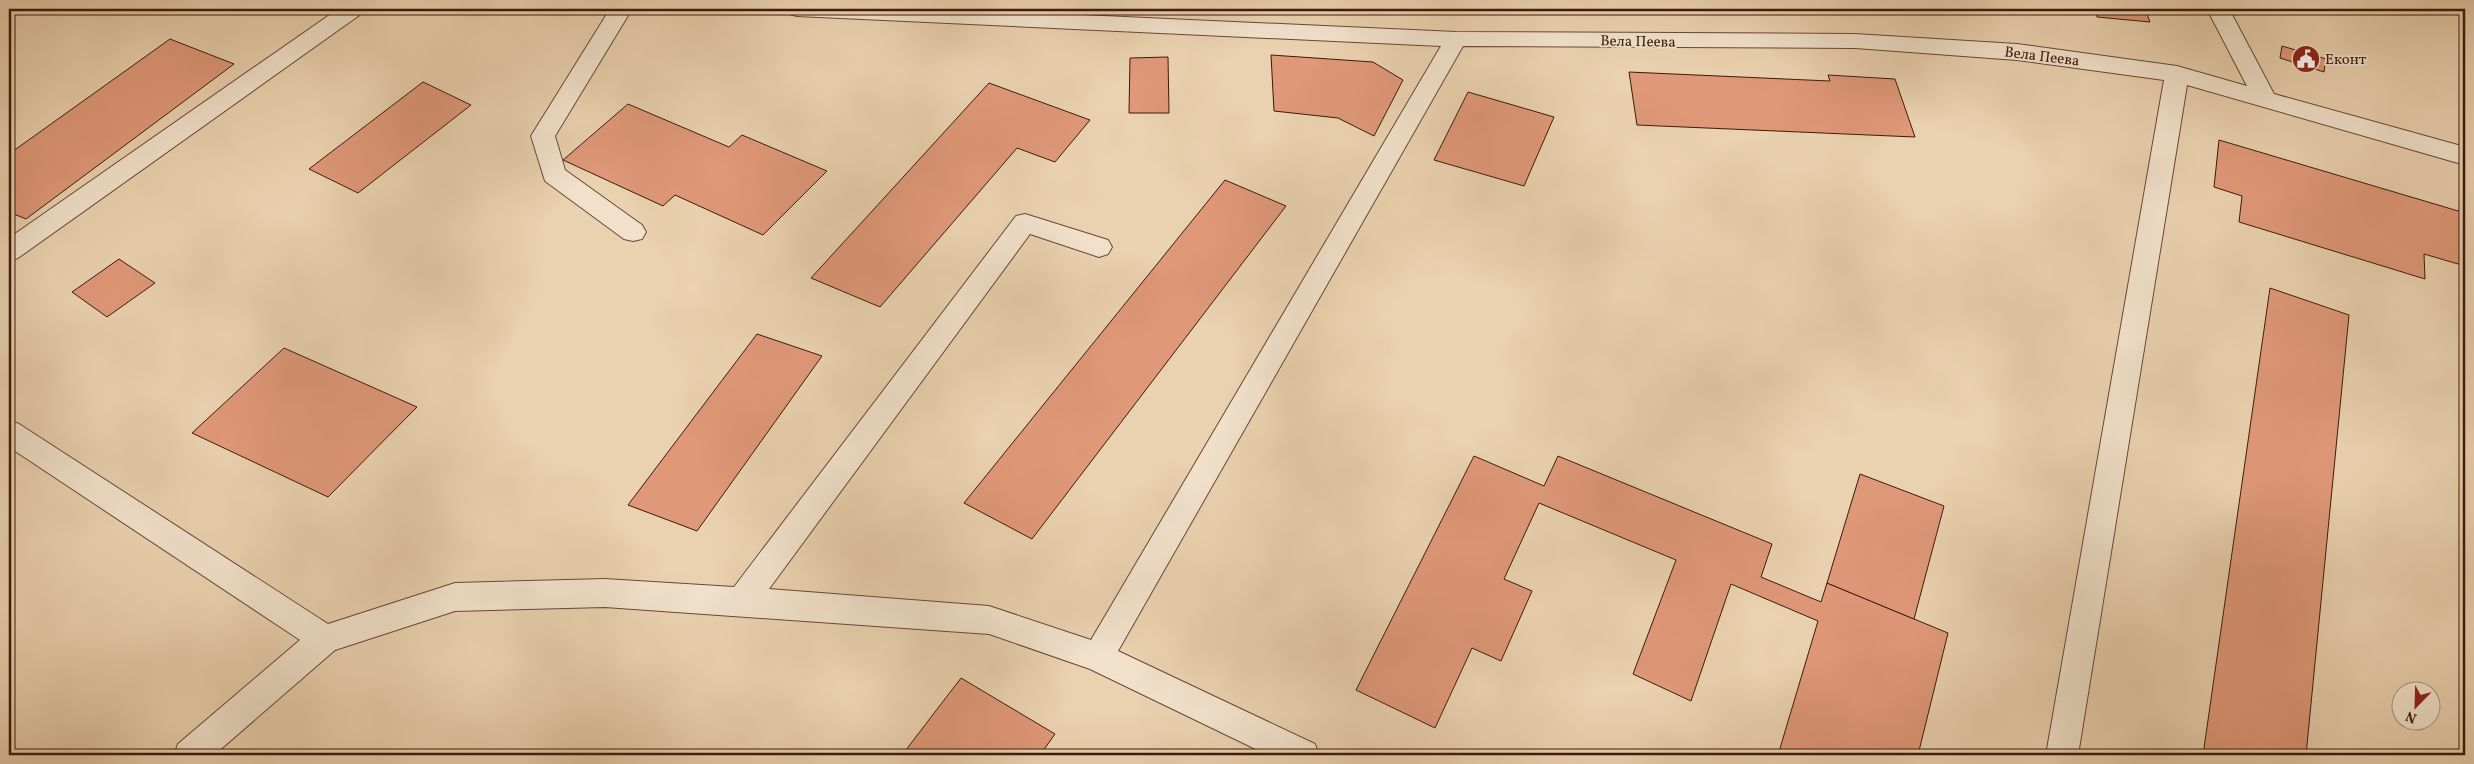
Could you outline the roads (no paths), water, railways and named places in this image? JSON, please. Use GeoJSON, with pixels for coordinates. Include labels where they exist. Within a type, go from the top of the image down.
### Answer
{"type":"FeatureCollection","features":[{"type":"Feature","properties":{"kind":"street"},"geometry":{"type":"LineString","coordinates":[[9,251],[353,9]]}},
{"type":"Feature","properties":{"kind":"street"},"geometry":{"type":"LineString","coordinates":[[621,9],[543,136],[554,174],[633,232]]}},
{"type":"Feature","properties":{"kind":"street","name":"Вела Пеева"},"geometry":{"type":"LineString","coordinates":[[797,9],[849,9],[1456,39],[1855,41],[2017,52],[2177,74],[2264,97],[2465,156]]}},
{"type":"Feature","properties":{"kind":"street"},"geometry":{"type":"LineString","coordinates":[[2218,9],[2264,97]]}},
{"type":"Feature","properties":{"kind":"street"},"geometry":{"type":"LineString","coordinates":[[1098,657],[1456,39]]}},
{"type":"Feature","properties":{"kind":"street"},"geometry":{"type":"LineString","coordinates":[[2062,755],[2177,74]]}},
{"type":"Feature","properties":{"kind":"street"},"geometry":{"type":"LineString","coordinates":[[742,601],[1025,222],[1099,247]]}},
{"type":"Feature","properties":{"kind":"street"},"geometry":{"type":"LineString","coordinates":[[9,432],[326,638]]}},
{"type":"Feature","properties":{"kind":"street"},"geometry":{"type":"LineString","coordinates":[[190,755],[326,638],[455,597],[605,592],[989,620],[1098,657],[1303,755]]}},
{"type":"Feature","properties":{"kind":"place","name":"Еконт"},"geometry":{"type":"Point","coordinates":[2306,59]}}]}
